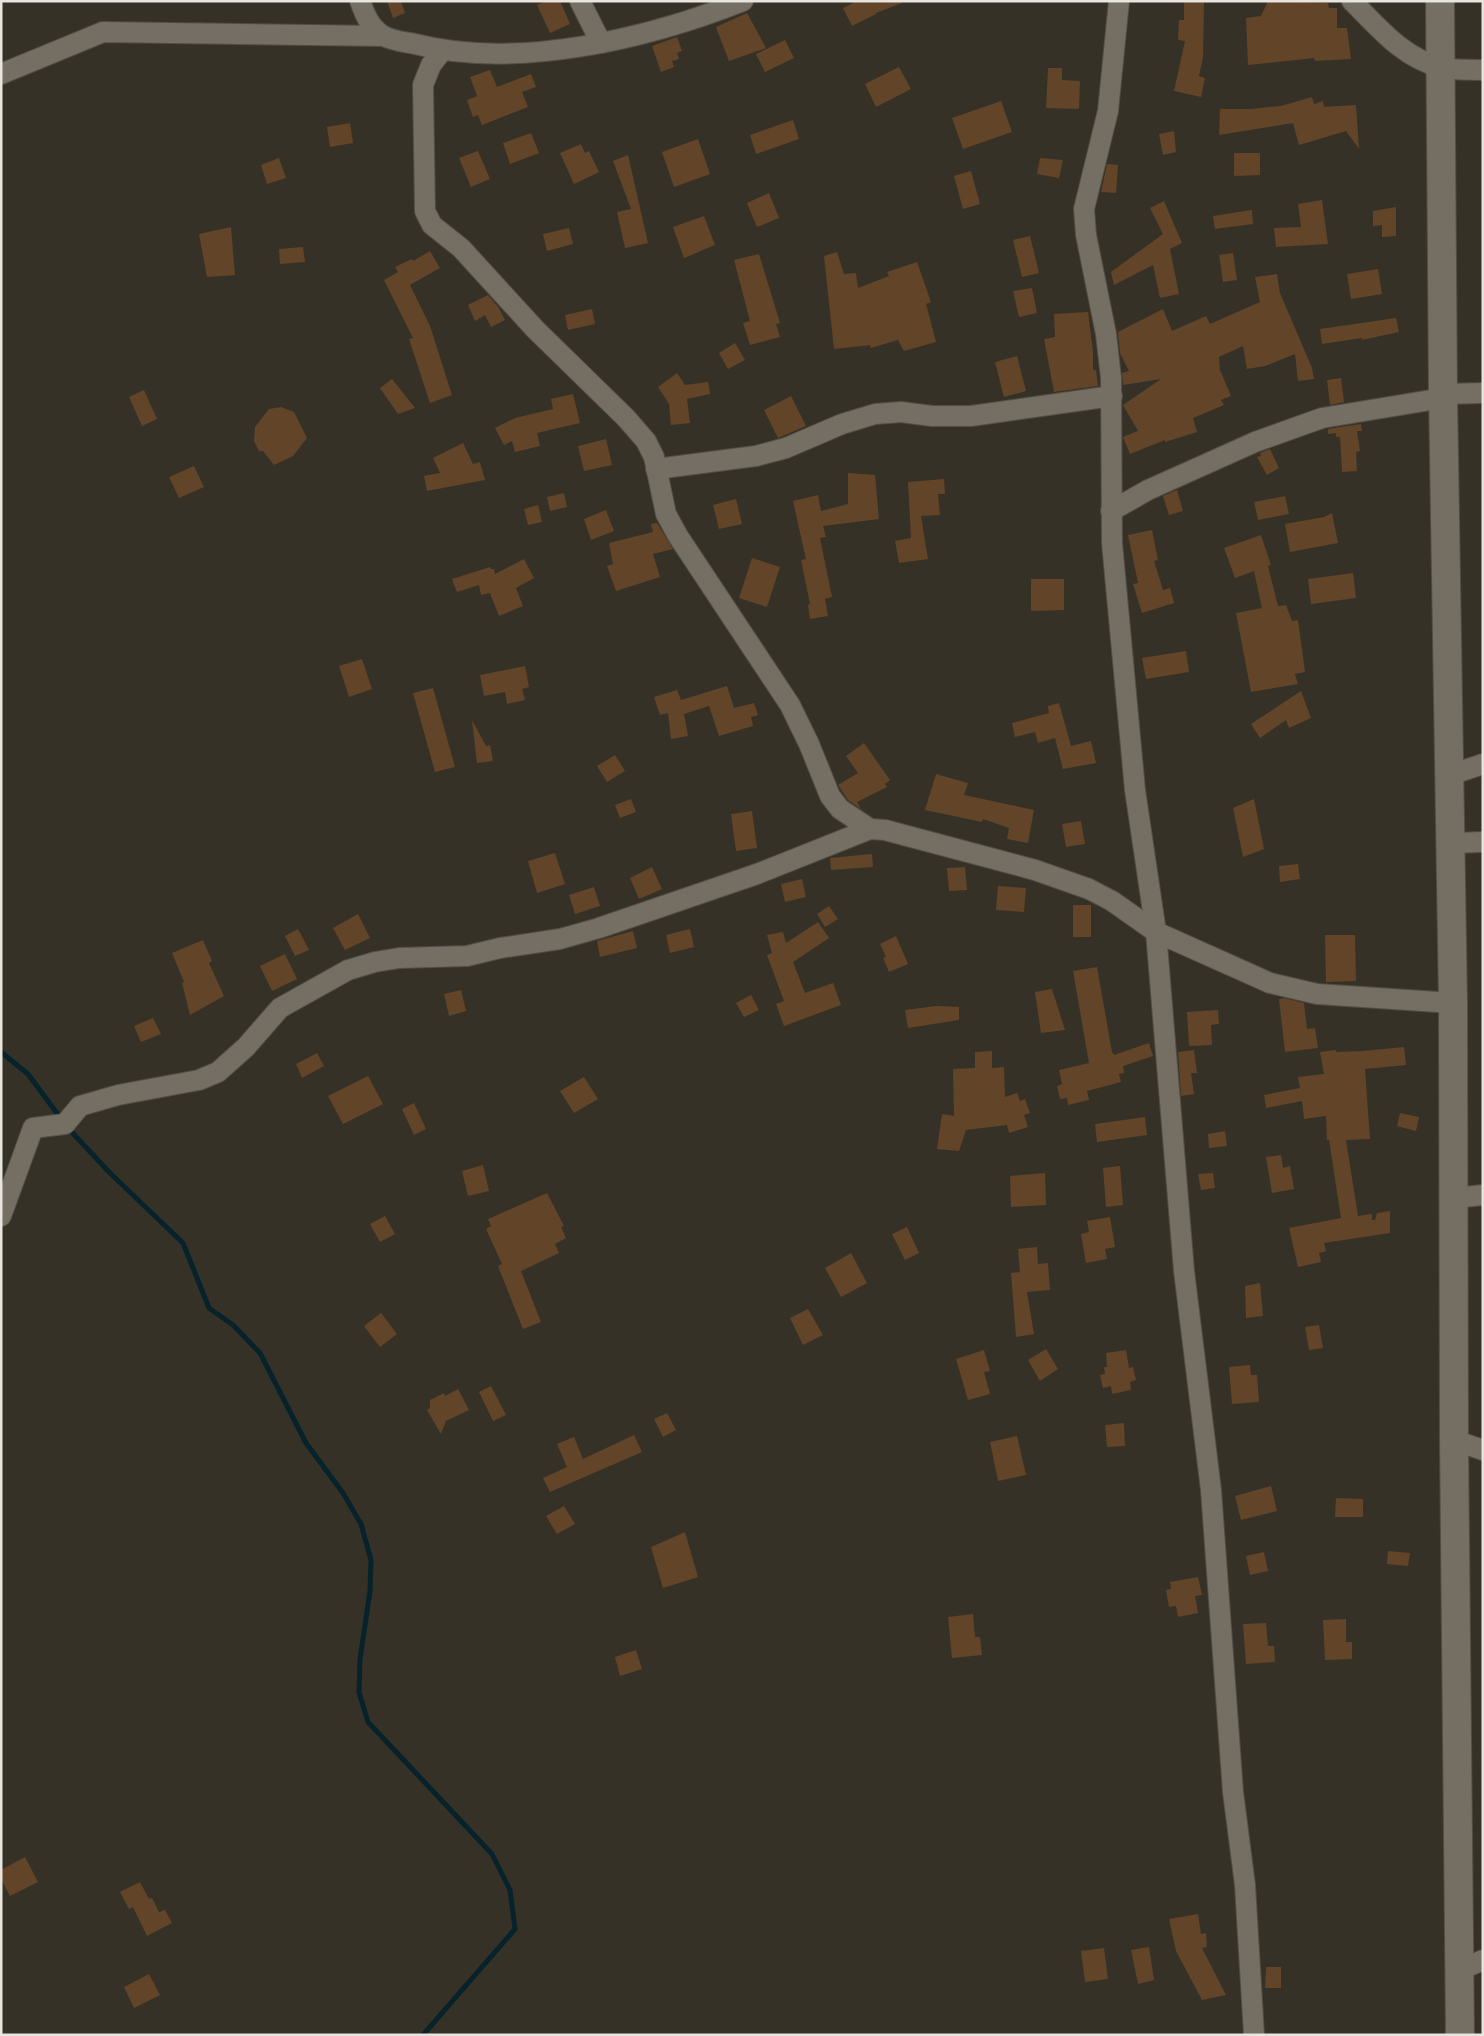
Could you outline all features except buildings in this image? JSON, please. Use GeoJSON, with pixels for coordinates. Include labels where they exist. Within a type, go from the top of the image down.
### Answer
{"type":"FeatureCollection","features":[{"type":"Feature","properties":{"kind":"main road"},"geometry":{"type":"LineString","coordinates":[[1440,1],[1443,396],[1453,1003],[1454,1440],[1471,1965],[1460,2035]]}},
{"type":"Feature","properties":{"kind":"street"},"geometry":{"type":"LineString","coordinates":[[360,1],[369,24],[384,36]]}},
{"type":"Feature","properties":{"kind":"street"},"geometry":{"type":"LineString","coordinates":[[580,1],[601,42]]}},
{"type":"Feature","properties":{"kind":"street"},"geometry":{"type":"LineString","coordinates":[[1,74],[103,32],[384,36],[442,51],[499,54],[564,49],[601,42],[702,16],[743,1]]}},
{"type":"Feature","properties":{"kind":"street"},"geometry":{"type":"LineString","coordinates":[[1119,1],[1108,111],[1084,210],[1086,235],[1106,334],[1112,396],[1111,511],[1135,790],[1156,932],[1184,1272],[1210,1490],[1232,1783],[1245,1884],[1254,2035]]}},
{"type":"Feature","properties":{"kind":"street"},"geometry":{"type":"LineString","coordinates":[[1352,1],[1400,48],[1416,58],[1441,68],[1483,70]]}},
{"type":"Feature","properties":{"kind":"street"},"geometry":{"type":"LineString","coordinates":[[442,51],[426,73],[423,86],[426,211],[432,225],[461,248],[535,329],[626,418],[646,441],[654,457],[666,514],[678,536],[790,705],[809,744],[830,796],[840,809],[870,829]]}},
{"type":"Feature","properties":{"kind":"street"},"geometry":{"type":"LineString","coordinates":[[1111,511],[1148,490],[1237,450],[1322,418],[1443,396],[1483,393]]}},
{"type":"Feature","properties":{"kind":"street"},"geometry":{"type":"LineString","coordinates":[[656,469],[756,456],[786,448],[842,424],[875,414],[901,412],[932,416],[971,416],[1112,396]]}},
{"type":"Feature","properties":{"kind":"street"},"geometry":{"type":"LineString","coordinates":[[1450,775],[1483,764]]}},
{"type":"Feature","properties":{"kind":"street"},"geometry":{"type":"LineString","coordinates":[[1,1216],[33,1128],[65,1124],[80,1106],[118,1094],[200,1080],[218,1072],[246,1047],[280,1008],[348,970],[375,962],[399,958],[467,956],[500,948],[560,939],[599,928],[757,874],[870,829],[885,830],[1035,870],[1089,889],[1112,901],[1156,932],[1270,982],[1317,994],[1453,1003]]}},
{"type":"Feature","properties":{"kind":"street"},"geometry":{"type":"LineString","coordinates":[[1450,843],[1483,842]]}},
{"type":"Feature","properties":{"kind":"street"},"geometry":{"type":"LineString","coordinates":[[1454,1198],[1483,1195]]}},
{"type":"Feature","properties":{"kind":"street"},"geometry":{"type":"LineString","coordinates":[[1454,1440],[1483,1450]]}},
{"type":"Feature","properties":{"kind":"waterway"},"geometry":{"type":"LineString","coordinates":[[1,1052],[28,1074],[62,1120]]}},
{"type":"Feature","properties":{"kind":"waterway"},"geometry":{"type":"LineString","coordinates":[[67,1127],[110,1173],[183,1243],[209,1308],[233,1325],[260,1353],[306,1443],[343,1493],[361,1524],[371,1560],[370,1591],[360,1659],[359,1692],[368,1722],[492,1854],[510,1890],[515,1929],[423,2035]]}}]}
